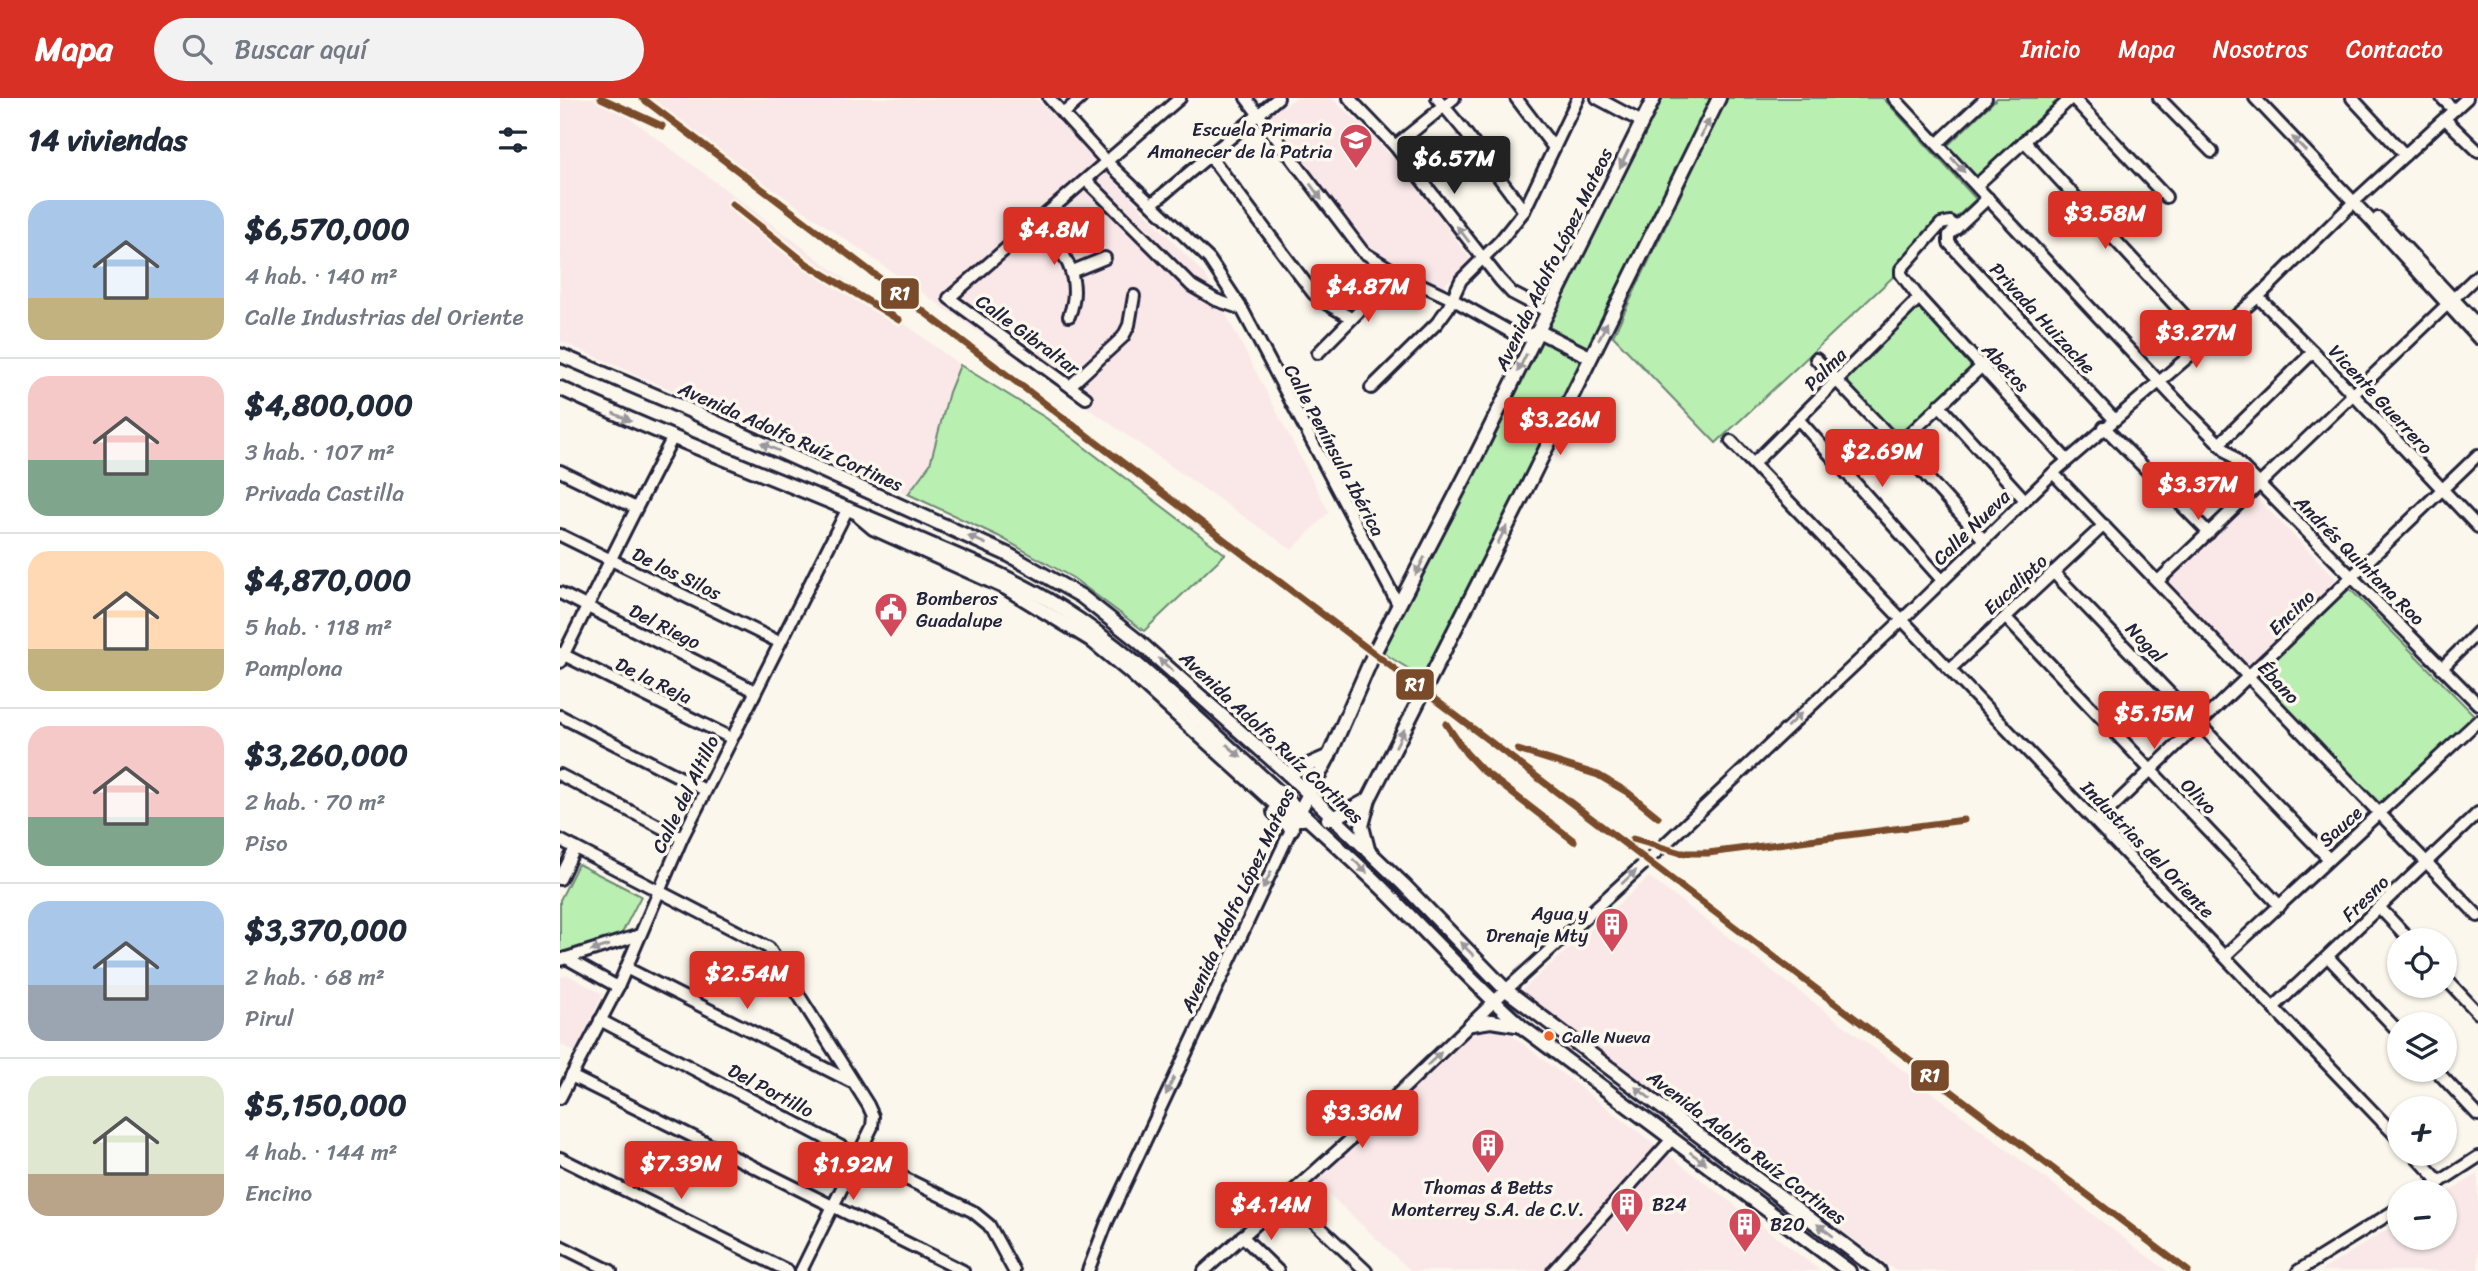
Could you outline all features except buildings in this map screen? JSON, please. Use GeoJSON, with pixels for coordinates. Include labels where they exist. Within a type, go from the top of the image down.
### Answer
{"type":"FeatureCollection","features":[{"type":"Feature","properties":{"kind":"main road","name":"Avenida Adolfo López Mateos"},"geometry":{"type":"LineString","coordinates":[[1299,820],[1308,793],[1329,756],[1375,651],[1654,98]]}},
{"type":"Feature","properties":{"kind":"main road"},"geometry":{"type":"LineString","coordinates":[[1370,853],[1362,826],[1368,799],[1719,98]]}},
{"type":"Feature","properties":{"kind":"main road"},"geometry":{"type":"LineString","coordinates":[[1538,331],[1590,357]]}},
{"type":"Feature","properties":{"kind":"main road","name":"Avenida Adolfo Ruíz Cortines"},"geometry":{"type":"LineString","coordinates":[[560,355],[1009,555],[1081,596],[1138,640],[1308,793],[1506,990],[1879,1271]]}},
{"type":"Feature","properties":{"kind":"main road","name":"Avenida Adolfo Ruíz Cortines"},"geometry":{"type":"LineString","coordinates":[[560,388],[672,439],[729,459],[851,509],[1010,579],[1060,607],[1135,662],[1299,820],[1396,902],[1522,1027],[1849,1271]]}},
{"type":"Feature","properties":{"kind":"main road","name":"Avenida Adolfo Ruíz Cortines"},"geometry":{"type":"LineString","coordinates":[[851,509],[873,528],[1006,588],[1091,640],[1282,810],[1299,820]]}},
{"type":"Feature","properties":{"kind":"main road"},"geometry":{"type":"LineString","coordinates":[[1287,774],[1329,756]]}},
{"type":"Feature","properties":{"kind":"main road"},"geometry":{"type":"LineString","coordinates":[[1299,820],[1333,818],[1368,799]]}},
{"type":"Feature","properties":{"kind":"main road"},"geometry":{"type":"LineString","coordinates":[[1472,1024],[1502,1021],[1522,1027]]}},
{"type":"Feature","properties":{"kind":"street","name":"Calle Península Ibérica"},"geometry":{"type":"LineString","coordinates":[[1049,98],[1106,161],[1209,259],[1242,309],[1399,606]]}},
{"type":"Feature","properties":{"kind":"street"},"geometry":{"type":"LineString","coordinates":[[1063,114],[1081,98]]}},
{"type":"Feature","properties":{"kind":"street"},"geometry":{"type":"LineString","coordinates":[[1069,316],[1075,298],[1073,271],[1059,245],[1039,221],[1180,98]]}},
{"type":"Feature","properties":{"kind":"street"},"geometry":{"type":"LineString","coordinates":[[1246,98],[1353,241],[1374,260],[1514,334],[1524,337],[1538,331]]}},
{"type":"Feature","properties":{"kind":"street"},"geometry":{"type":"LineString","coordinates":[[1153,203],[1278,98]]}},
{"type":"Feature","properties":{"kind":"street"},"geometry":{"type":"LineString","coordinates":[[1349,98],[1395,146],[1512,293],[1548,312]]}},
{"type":"Feature","properties":{"kind":"street"},"geometry":{"type":"LineString","coordinates":[[1395,146],[1441,102],[1454,98]]}},
{"type":"Feature","properties":{"kind":"street"},"geometry":{"type":"LineString","coordinates":[[1516,98],[1554,148]]}},
{"type":"Feature","properties":{"kind":"street"},"geometry":{"type":"LineString","coordinates":[[1371,388],[1437,323],[1461,279],[1483,259],[1524,211],[1578,98]]}},
{"type":"Feature","properties":{"kind":"street"},"geometry":{"type":"LineString","coordinates":[[1597,98],[1642,122]]}},
{"type":"Feature","properties":{"kind":"street","name":"Andrés Quintana Roo"},"geometry":{"type":"LineString","coordinates":[[1894,98],[2158,381],[2478,705]]}},
{"type":"Feature","properties":{"kind":"street"},"geometry":{"type":"LineString","coordinates":[[1938,143],[1986,98]]}},
{"type":"Feature","properties":{"kind":"street"},"geometry":{"type":"LineString","coordinates":[[1977,185],[2072,98],[2166,197]]}},
{"type":"Feature","properties":{"kind":"street"},"geometry":{"type":"LineString","coordinates":[[2160,98],[2211,152]]}},
{"type":"Feature","properties":{"kind":"street"},"geometry":{"type":"LineString","coordinates":[[2255,98],[2343,191],[2356,200],[2450,302],[2478,338]]}},
{"type":"Feature","properties":{"kind":"street"},"geometry":{"type":"LineString","coordinates":[[2352,98],[2405,155]]}},
{"type":"Feature","properties":{"kind":"street"},"geometry":{"type":"LineString","coordinates":[[2442,98],[2454,110]]}},
{"type":"Feature","properties":{"kind":"street","name":"Calle Nueva"},"geometry":{"type":"LineString","coordinates":[[1204,1271],[1288,1197],[1506,990],[1647,861],[1903,619],[2024,499],[2104,427],[2258,297],[2356,200],[2467,98]]}},
{"type":"Feature","properties":{"kind":"street"},"geometry":{"type":"LineString","coordinates":[[1441,102],[1524,211]]}},
{"type":"Feature","properties":{"kind":"street"},"geometry":{"type":"LineString","coordinates":[[2445,119],[2478,151]]}},
{"type":"Feature","properties":{"kind":"street"},"geometry":{"type":"LineString","coordinates":[[2024,141],[2207,341]]}},
{"type":"Feature","properties":{"kind":"street"},"geometry":{"type":"LineString","coordinates":[[1210,156],[1313,293],[1352,318]]}},
{"type":"Feature","properties":{"kind":"street"},"geometry":{"type":"LineString","coordinates":[[1086,180],[1192,286],[1216,300],[1242,309]]}},
{"type":"Feature","properties":{"kind":"street"},"geometry":{"type":"LineString","coordinates":[[1957,228],[1988,198]]}},
{"type":"Feature","properties":{"kind":"street","name":"Calle Gibraltar"},"geometry":{"type":"LineString","coordinates":[[1039,221],[949,298],[1086,398]]}},
{"type":"Feature","properties":{"kind":"street","name":"Abetos"},"geometry":{"type":"LineString","coordinates":[[1957,228],[1950,222],[1941,224],[1901,269],[1903,278],[2067,460]]}},
{"type":"Feature","properties":{"kind":"street","name":"Privada Huizache"},"geometry":{"type":"LineString","coordinates":[[1957,228],[1948,239],[1949,243],[2114,419]]}},
{"type":"Feature","properties":{"kind":"street"},"geometry":{"type":"LineString","coordinates":[[1073,271],[1105,258]]}},
{"type":"Feature","properties":{"kind":"street"},"geometry":{"type":"LineString","coordinates":[[1318,353],[1397,274]]}},
{"type":"Feature","properties":{"kind":"street"},"geometry":{"type":"LineString","coordinates":[[2158,581],[2478,275]]}},
{"type":"Feature","properties":{"kind":"street"},"geometry":{"type":"LineString","coordinates":[[1070,386],[1123,337],[1129,325],[1134,296]]}},
{"type":"Feature","properties":{"kind":"street","name":"Vicente Guerrero"},"geometry":{"type":"LineString","coordinates":[[2258,297],[2478,527]]}},
{"type":"Feature","properties":{"kind":"street","name":"Palma"},"geometry":{"type":"LineString","coordinates":[[1754,463],[1919,298]]}},
{"type":"Feature","properties":{"kind":"street"},"geometry":{"type":"LineString","coordinates":[[2450,302],[2478,325]]}},
{"type":"Feature","properties":{"kind":"street"},"geometry":{"type":"LineString","coordinates":[[2219,444],[2313,352]]}},
{"type":"Feature","properties":{"kind":"street"},"geometry":{"type":"LineString","coordinates":[[1816,359],[1983,539]]}},
{"type":"Feature","properties":{"kind":"street"},"geometry":{"type":"LineString","coordinates":[[1898,445],[1982,366]]}},
{"type":"Feature","properties":{"kind":"street"},"geometry":{"type":"LineString","coordinates":[[1939,405],[2024,499]]}},
{"type":"Feature","properties":{"kind":"street"},"geometry":{"type":"LineString","coordinates":[[1798,420],[1941,579]]}},
{"type":"Feature","properties":{"kind":"street"},"geometry":{"type":"LineString","coordinates":[[2104,427],[2209,533]]}},
{"type":"Feature","properties":{"kind":"street"},"geometry":{"type":"LineString","coordinates":[[561,656],[672,439]]}},
{"type":"Feature","properties":{"kind":"street","name":"Industrias del Oriente"},"geometry":{"type":"LineString","coordinates":[[1731,441],[2098,821],[2387,1126]]}},
{"type":"Feature","properties":{"kind":"street","name":"Encino"},"geometry":{"type":"LineString","coordinates":[[2098,821],[2478,455]]}},
{"type":"Feature","properties":{"kind":"street"},"geometry":{"type":"LineString","coordinates":[[560,471],[636,508]]}},
{"type":"Feature","properties":{"kind":"street","name":"Ébano"},"geometry":{"type":"LineString","coordinates":[[2053,473],[2478,916]]}},
{"type":"Feature","properties":{"kind":"street","name":"Calle del Altillo"},"geometry":{"type":"LineString","coordinates":[[560,1098],[618,986],[705,790],[779,642],[851,509]]}},
{"type":"Feature","properties":{"kind":"street","name":"Eucalipto"},"geometry":{"type":"LineString","coordinates":[[1950,669],[2104,525]]}},
{"type":"Feature","properties":{"kind":"street","name":"De los Silos"},"geometry":{"type":"LineString","coordinates":[[560,535],[779,642]]}},
{"type":"Feature","properties":{"kind":"street","name":"Nogal"},"geometry":{"type":"LineString","coordinates":[[2053,572],[2329,859]]}},
{"type":"Feature","properties":{"kind":"street","name":"Del Riego"},"geometry":{"type":"LineString","coordinates":[[560,593],[755,691]]}},
{"type":"Feature","properties":{"kind":"street","name":"Olivo"},"geometry":{"type":"LineString","coordinates":[[2006,618],[2280,906]]}},
{"type":"Feature","properties":{"kind":"street"},"geometry":{"type":"LineString","coordinates":[[2442,668],[2478,632]]}},
{"type":"Feature","properties":{"kind":"street","name":"De la Reja"},"geometry":{"type":"LineString","coordinates":[[561,656],[732,738]]}},
{"type":"Feature","properties":{"kind":"street"},"geometry":{"type":"LineString","coordinates":[[560,716],[705,790]]}},
{"type":"Feature","properties":{"kind":"street","name":"Sauce"},"geometry":{"type":"LineString","coordinates":[[2225,956],[2478,721]]}},
{"type":"Feature","properties":{"kind":"street"},"geometry":{"type":"LineString","coordinates":[[560,775],[682,838]]}},
{"type":"Feature","properties":{"kind":"street","name":"Fresno"},"geometry":{"type":"LineString","coordinates":[[2274,1007],[2478,813]]}},
{"type":"Feature","properties":{"kind":"street","name":"Avenida Adolfo López Mateos"},"geometry":{"type":"LineString","coordinates":[[1088,1271],[1112,1210],[1299,820]]}},
{"type":"Feature","properties":{"kind":"street"},"geometry":{"type":"LineString","coordinates":[[560,840],[769,948],[873,1116],[872,1127],[859,1156],[801,1271]]}},
{"type":"Feature","properties":{"kind":"street"},"geometry":{"type":"LineString","coordinates":[[560,879],[575,848]]}},
{"type":"Feature","properties":{"kind":"street"},"geometry":{"type":"LineString","coordinates":[[2380,908],[2399,928]]}},
{"type":"Feature","properties":{"kind":"street"},"geometry":{"type":"LineString","coordinates":[[563,959],[640,935]]}},
{"type":"Feature","properties":{"kind":"street"},"geometry":{"type":"LineString","coordinates":[[2328,957],[2387,1019]]}},
{"type":"Feature","properties":{"kind":"street"},"geometry":{"type":"LineString","coordinates":[[563,959],[618,986]]}},
{"type":"Feature","properties":{"kind":"street"},"geometry":{"type":"LineString","coordinates":[[626,968],[853,1082]]}},
{"type":"Feature","properties":{"kind":"street"},"geometry":{"type":"LineString","coordinates":[[2457,991],[2478,1013]]}},
{"type":"Feature","properties":{"kind":"street","name":"Del Portillo"},"geometry":{"type":"LineString","coordinates":[[600,1020],[859,1156],[972,1210],[989,1225],[1014,1271]]}},
{"type":"Feature","properties":{"kind":"street"},"geometry":{"type":"LineString","coordinates":[[571,1076],[963,1271]]}},
{"type":"Feature","properties":{"kind":"street"},"geometry":{"type":"LineString","coordinates":[[2447,1082],[2478,1115]]}},
{"type":"Feature","properties":{"kind":"street"},"geometry":{"type":"LineString","coordinates":[[1553,1271],[1672,1139]]}},
{"type":"Feature","properties":{"kind":"street"},"geometry":{"type":"LineString","coordinates":[[2443,1180],[2478,1157]]}},
{"type":"Feature","properties":{"kind":"street"},"geometry":{"type":"LineString","coordinates":[[560,1158],[788,1271]]}},
{"type":"Feature","properties":{"kind":"street"},"geometry":{"type":"LineString","coordinates":[[2425,1166],[2438,1180]]}},
{"type":"Feature","properties":{"kind":"street"},"geometry":{"type":"LineString","coordinates":[[1288,1197],[1366,1271]]}},
{"type":"Feature","properties":{"kind":"street"},"geometry":{"type":"LineString","coordinates":[[2298,1271],[2387,1215]]}},
{"type":"Feature","properties":{"kind":"street"},"geometry":{"type":"LineString","coordinates":[[1242,1236],[1278,1271]]}},
{"type":"Feature","properties":{"kind":"street"},"geometry":{"type":"LineString","coordinates":[[560,1246],[611,1271]]}},
{"type":"Feature","properties":{"kind":"shaded area"},"geometry":{"type":"Polygon","coordinates":[[[560,98],[599,98],[626,115],[960,365],[949,392],[930,464],[908,494],[560,341],[560,98]]]}},
{"type":"Feature","properties":{"kind":"shaded area"},"geometry":{"type":"Polygon","coordinates":[[[642,98],[1036,98],[1206,276],[1329,512],[1292,550],[642,98]]]}},
{"type":"Feature","properties":{"kind":"shaded area","name":"Escuela Primaria Amanecer de la Patria"},"geometry":{"type":"Polygon","coordinates":[[[1296,98],[1331,98],[1373,135],[1431,205],[1470,259],[1442,288],[1374,254],[1366,247],[1268,116],[1296,98]]]}},
{"type":"Feature","properties":{"kind":"shaded area"},"geometry":{"type":"Polygon","coordinates":[[[2254,499],[2258,499],[2336,579],[2250,664],[2244,664],[2168,581],[2254,499]]]}},
{"type":"Feature","properties":{"kind":"shaded area"},"geometry":{"type":"Polygon","coordinates":[[[1649,877],[2167,1271],[1896,1271],[1521,991],[1649,877]]]}},
{"type":"Feature","properties":{"kind":"shaded area"},"geometry":{"type":"Polygon","coordinates":[[[568,975],[603,994],[575,1052],[560,1044],[560,977],[568,975]]]}},
{"type":"Feature","properties":{"kind":"shaded area"},"geometry":{"type":"Polygon","coordinates":[[[1489,1025],[1510,1034],[1821,1271],[1411,1271],[1316,1182],[1476,1030],[1489,1025]]]}},
{"type":"Feature","properties":{"kind":"shaded area"},"geometry":{"type":"Polygon","coordinates":[[[2478,1174],[2478,1271],[2321,1271],[2387,1230],[2387,1250],[2457,1250],[2457,1187],[2478,1174]]]}},
{"type":"Feature","properties":{"kind":"green space"},"geometry":{"type":"Polygon","coordinates":[[[1661,98],[1713,98],[1589,348],[1547,326],[1661,98]]]}},
{"type":"Feature","properties":{"kind":"green space"},"geometry":{"type":"Polygon","coordinates":[[[1727,98],[1883,98],[1976,199],[1716,443],[1613,336],[1727,98]]]}},
{"type":"Feature","properties":{"kind":"green space"},"geometry":{"type":"Polygon","coordinates":[[[1997,98],[2060,98],[1975,178],[1946,147],[1997,98]]]}},
{"type":"Feature","properties":{"kind":"green space"},"geometry":{"type":"Polygon","coordinates":[[[1916,308],[1920,309],[1970,365],[1970,369],[1899,437],[1894,437],[1844,382],[1845,376],[1916,308]]]}},
{"type":"Feature","properties":{"kind":"green space"},"geometry":{"type":"Polygon","coordinates":[[[1543,337],[1583,360],[1424,678],[1383,653],[1543,337]]]}},
{"type":"Feature","properties":{"kind":"green space"},"geometry":{"type":"Polygon","coordinates":[[[960,365],[1046,418],[1225,554],[1144,631],[1073,578],[998,536],[908,494],[930,464],[949,392],[960,365]]]}},
{"type":"Feature","properties":{"kind":"green space"},"geometry":{"type":"Polygon","coordinates":[[[2347,589],[2351,590],[2473,714],[2472,718],[2377,806],[2255,677],[2347,589]]]}},
{"type":"Feature","properties":{"kind":"green space"},"geometry":{"type":"Polygon","coordinates":[[[578,864],[641,896],[620,937],[560,955],[560,900],[578,864]]]}},
{"type":"Feature","properties":{"kind":"transit line","name":"R1"},"geometry":{"type":"LineString","coordinates":[[601,98],[662,126]]}},
{"type":"Feature","properties":{"kind":"transit line","name":"R1"},"geometry":{"type":"LineString","coordinates":[[642,98],[2188,1271]]}},
{"type":"Feature","properties":{"kind":"transit line","name":"R1"},"geometry":{"type":"LineString","coordinates":[[732,204],[807,264],[899,320]]}},
{"type":"Feature","properties":{"kind":"transit line","name":"R1"},"geometry":{"type":"LineString","coordinates":[[1446,724],[1481,769],[1574,841]]}},
{"type":"Feature","properties":{"kind":"transit line","name":"R1"},"geometry":{"type":"LineString","coordinates":[[1518,750],[1598,775],[1627,792],[1658,817]]}},
{"type":"Feature","properties":{"kind":"transit line","name":"R1"},"geometry":{"type":"LineString","coordinates":[[1633,839],[1681,853],[1708,853],[1964,820]]}},
{"type":"Feature","properties":{"kind":"place","name":"Escuela Primaria Amanecer de la Patria"},"geometry":{"type":"Point","coordinates":[1356,170]}},
{"type":"Feature","properties":{"kind":"place","name":"Bomberos Guadalupe"},"geometry":{"type":"Point","coordinates":[891,639]}},
{"type":"Feature","properties":{"kind":"place","name":"Agua y Drenaje Mty"},"geometry":{"type":"Point","coordinates":[1612,954]}},
{"type":"Feature","properties":{"kind":"place","name":"Calle Nueva"},"geometry":{"type":"Point","coordinates":[1549,1036]}},
{"type":"Feature","properties":{"kind":"place","name":"Thomas & Betts Monterrey S.A. de C.V."},"geometry":{"type":"Point","coordinates":[1488,1175]}},
{"type":"Feature","properties":{"kind":"place","name":"B24"},"geometry":{"type":"Point","coordinates":[1627,1234]}},
{"type":"Feature","properties":{"kind":"place","name":"B20"},"geometry":{"type":"Point","coordinates":[1745,1254]}}]}
